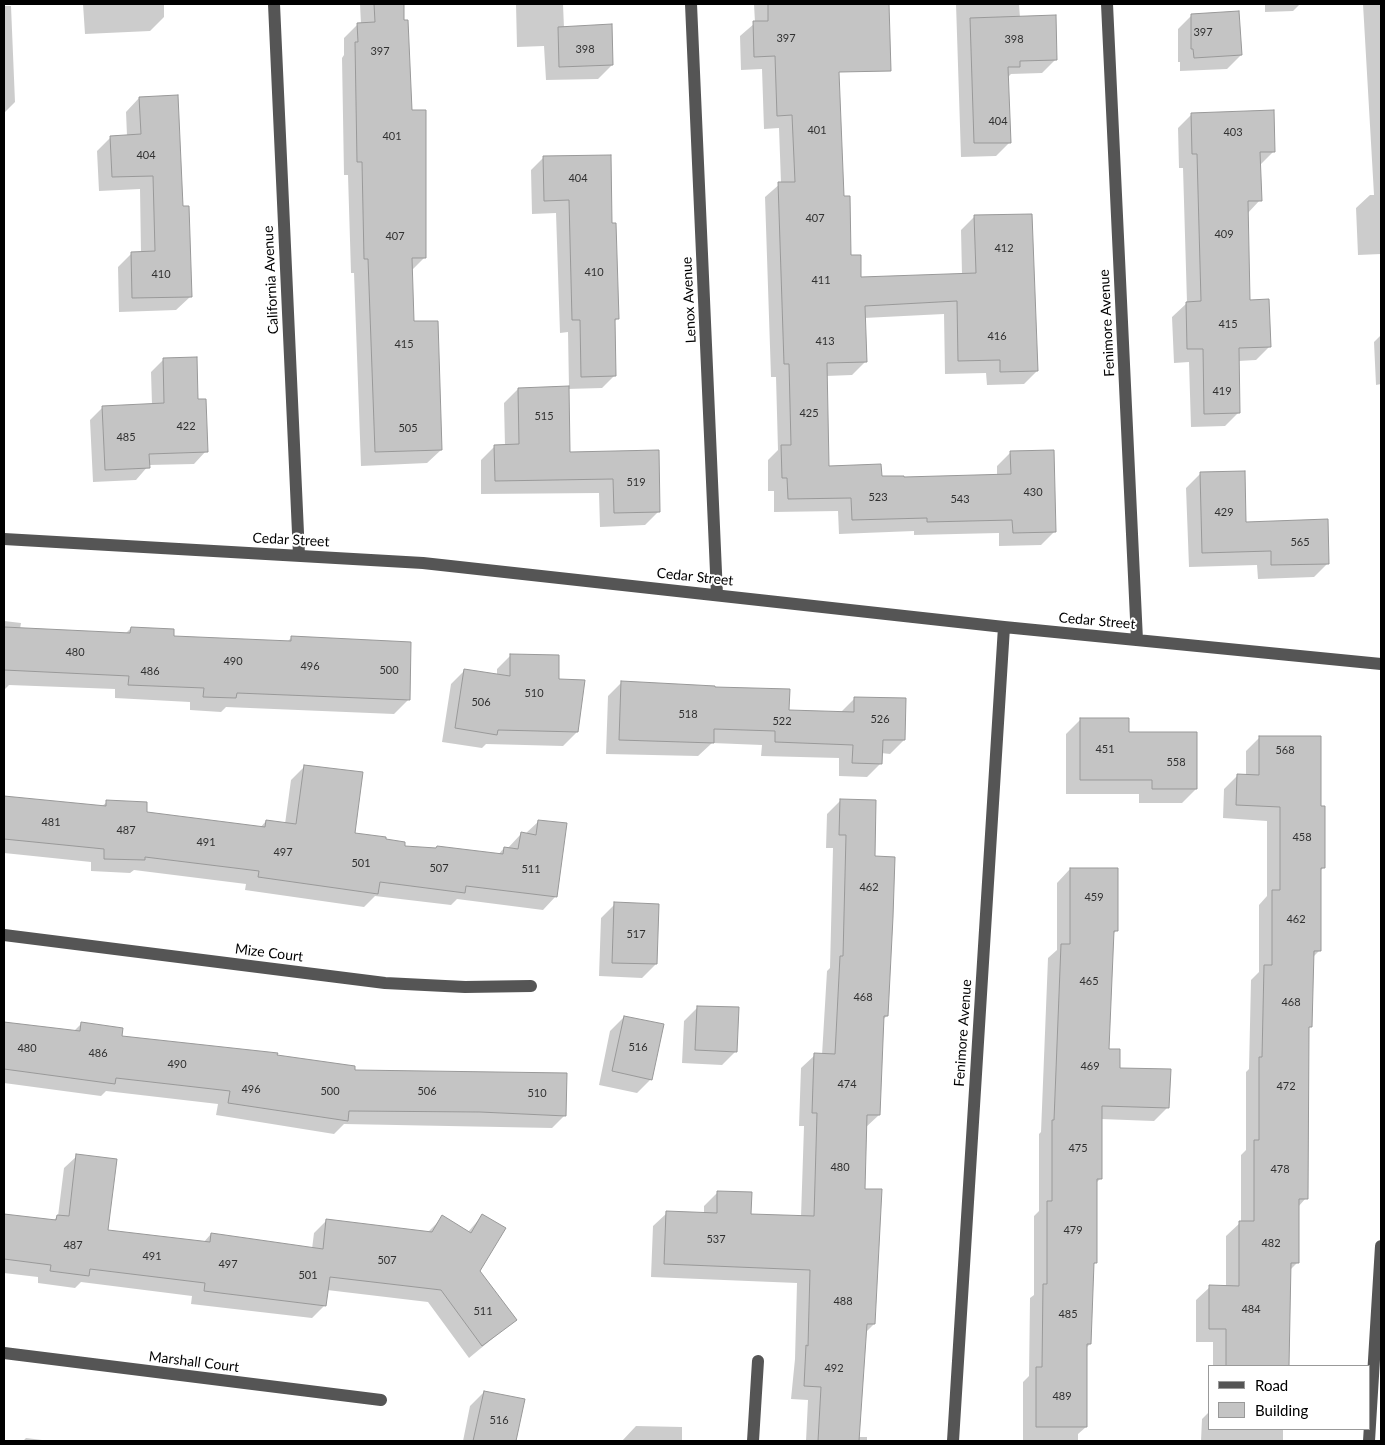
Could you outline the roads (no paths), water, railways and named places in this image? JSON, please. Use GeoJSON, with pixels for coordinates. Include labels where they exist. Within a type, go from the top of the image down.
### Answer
{"type":"FeatureCollection","features":[{"type":"Feature","properties":{"kind":"street","name":"California Avenue"},"geometry":{"type":"LineString","coordinates":[[274,4],[299,555]]}},
{"type":"Feature","properties":{"kind":"street","name":"Lenox Avenue"},"geometry":{"type":"LineString","coordinates":[[691,4],[717,594]]}},
{"type":"Feature","properties":{"kind":"street","name":"Fenimore Avenue"},"geometry":{"type":"LineString","coordinates":[[1108,4],[1137,640]]}},
{"type":"Feature","properties":{"kind":"street","name":"Cedar Street"},"geometry":{"type":"LineString","coordinates":[[4,539],[423,563],[1004,627],[1381,664]]}},
{"type":"Feature","properties":{"kind":"street","name":"Fenimore Avenue"},"geometry":{"type":"LineString","coordinates":[[953,1441],[1004,627]]}},
{"type":"Feature","properties":{"kind":"street","name":"Mize Court"},"geometry":{"type":"LineString","coordinates":[[4,935],[385,983],[465,987],[531,986]]}},
{"type":"Feature","properties":{"kind":"street"},"geometry":{"type":"LineString","coordinates":[[1370,1425],[1381,1246]]}},
{"type":"Feature","properties":{"kind":"street","name":"Marshall Court"},"geometry":{"type":"LineString","coordinates":[[4,1353],[381,1400]]}},
{"type":"Feature","properties":{"kind":"street"},"geometry":{"type":"LineString","coordinates":[[753,1441],[758,1361]]}}]}
